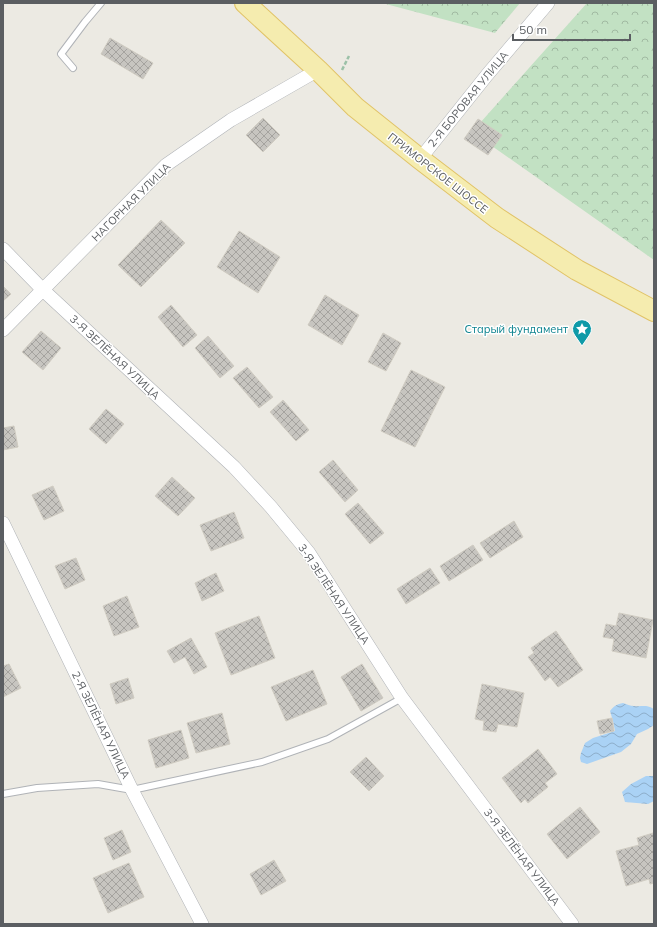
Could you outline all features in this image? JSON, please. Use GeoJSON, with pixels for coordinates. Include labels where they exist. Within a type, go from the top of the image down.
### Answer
{"type":"FeatureCollection","features":[{"type":"Feature","properties":{"kind":"main road","name":"ПРИМОРСКОЕ ШОССЕ"},"geometry":{"type":"LineString","coordinates":[[245,3],[318,70],[355,107],[504,223],[577,270],[654,311]]}},
{"type":"Feature","properties":{"kind":"street","name":"2-Я БОРОВАЯ УЛИЦА"},"geometry":{"type":"LineString","coordinates":[[420,159],[487,75],[548,3]]}},
{"type":"Feature","properties":{"kind":"street","name":"НАГОРНАЯ УЛИЦА"},"geometry":{"type":"LineString","coordinates":[[3,330],[166,165],[231,120],[318,70]]}},
{"type":"Feature","properties":{"kind":"street","name":"3-Я ЗЕЛЁНАЯ УЛИЦА"},"geometry":{"type":"LineString","coordinates":[[3,249],[43,290],[234,466],[270,507],[309,554],[402,698],[572,924]]}},
{"type":"Feature","properties":{"kind":"street","name":"2-Я ЗЕЛЁНАЯ УЛИЦА"},"geometry":{"type":"LineString","coordinates":[[3,523],[132,790],[202,924]]}},
{"type":"Feature","properties":{"kind":"lane"},"geometry":{"type":"LineString","coordinates":[[73,68],[61,54],[101,3]]}},
{"type":"Feature","properties":{"kind":"lane"},"geometry":{"type":"LineString","coordinates":[[3,794],[37,788],[98,784],[132,790],[262,762],[328,739],[402,698]]}},
{"type":"Feature","properties":{"kind":"green space"},"geometry":{"type":"Polygon","coordinates":[[[382,3],[520,3],[495,33],[382,3]]]}},
{"type":"Feature","properties":{"kind":"green space"},"geometry":{"type":"Polygon","coordinates":[[[587,3],[654,3],[654,260],[472,132],[587,3]]]}},
{"type":"Feature","properties":{"kind":"water"},"geometry":{"type":"Polygon","coordinates":[[[623,703],[633,706],[646,706],[654,709],[654,725],[637,734],[631,744],[621,752],[587,764],[581,762],[581,753],[585,743],[593,738],[615,731],[610,711],[619,704],[623,703]]]}},
{"type":"Feature","properties":{"kind":"water"},"geometry":{"type":"Polygon","coordinates":[[[646,776],[654,776],[654,801],[648,804],[625,802],[622,792],[631,784],[646,776]]]}},
{"type":"Feature","properties":{"kind":"building"},"geometry":{"type":"Polygon","coordinates":[[[110,38],[153,63],[143,79],[101,54],[110,38]]]}},
{"type":"Feature","properties":{"kind":"building"},"geometry":{"type":"Polygon","coordinates":[[[263,118],[280,135],[263,152],[246,135],[263,118]]]}},
{"type":"Feature","properties":{"kind":"building"},"geometry":{"type":"Polygon","coordinates":[[[478,119],[502,135],[488,155],[464,139],[478,119]]]}},
{"type":"Feature","properties":{"kind":"building"},"geometry":{"type":"Polygon","coordinates":[[[161,220],[185,243],[141,287],[118,265],[161,220]]]}},
{"type":"Feature","properties":{"kind":"building"},"geometry":{"type":"Polygon","coordinates":[[[239,231],[280,257],[258,293],[217,267],[239,231]]]}},
{"type":"Feature","properties":{"kind":"building"},"geometry":{"type":"Polygon","coordinates":[[[3,286],[11,294],[3,301],[3,286]]]}},
{"type":"Feature","properties":{"kind":"building"},"geometry":{"type":"Polygon","coordinates":[[[325,295],[359,315],[342,345],[308,325],[325,295]]]}},
{"type":"Feature","properties":{"kind":"building"},"geometry":{"type":"Polygon","coordinates":[[[171,305],[197,335],[183,347],[158,317],[171,305]]]}},
{"type":"Feature","properties":{"kind":"building"},"geometry":{"type":"Polygon","coordinates":[[[41,331],[61,348],[43,370],[22,352],[41,331]]]}},
{"type":"Feature","properties":{"kind":"building"},"geometry":{"type":"Polygon","coordinates":[[[383,333],[401,343],[386,371],[368,362],[383,333]]]}},
{"type":"Feature","properties":{"kind":"building"},"geometry":{"type":"Polygon","coordinates":[[[208,336],[234,366],[220,378],[195,348],[208,336]]]}},
{"type":"Feature","properties":{"kind":"building"},"geometry":{"type":"Polygon","coordinates":[[[247,367],[273,397],[259,408],[233,378],[247,367]]]}},
{"type":"Feature","properties":{"kind":"building"},"geometry":{"type":"Polygon","coordinates":[[[411,370],[445,387],[415,447],[381,431],[411,370]]]}},
{"type":"Feature","properties":{"kind":"building"},"geometry":{"type":"Polygon","coordinates":[[[283,400],[309,430],[296,441],[270,412],[283,400]]]}},
{"type":"Feature","properties":{"kind":"building"},"geometry":{"type":"Polygon","coordinates":[[[106,409],[124,424],[106,444],[89,429],[106,409]]]}},
{"type":"Feature","properties":{"kind":"building"},"geometry":{"type":"Polygon","coordinates":[[[14,426],[18,447],[3,450],[3,428],[14,426]]]}},
{"type":"Feature","properties":{"kind":"building"},"geometry":{"type":"Polygon","coordinates":[[[333,460],[358,490],[345,502],[319,472],[333,460]]]}},
{"type":"Feature","properties":{"kind":"building"},"geometry":{"type":"Polygon","coordinates":[[[172,477],[195,498],[178,516],[155,496],[172,477]]]}},
{"type":"Feature","properties":{"kind":"building"},"geometry":{"type":"Polygon","coordinates":[[[53,486],[64,511],[44,520],[32,495],[53,486]]]}},
{"type":"Feature","properties":{"kind":"building"},"geometry":{"type":"Polygon","coordinates":[[[358,503],[384,533],[370,544],[345,514],[358,503]]]}},
{"type":"Feature","properties":{"kind":"building"},"geometry":{"type":"Polygon","coordinates":[[[234,512],[244,538],[211,551],[200,525],[234,512]]]}},
{"type":"Feature","properties":{"kind":"building"},"geometry":{"type":"Polygon","coordinates":[[[514,521],[523,537],[490,558],[480,543],[514,521]]]}},
{"type":"Feature","properties":{"kind":"building"},"geometry":{"type":"Polygon","coordinates":[[[473,545],[483,560],[449,581],[440,566],[473,545]]]}},
{"type":"Feature","properties":{"kind":"building"},"geometry":{"type":"Polygon","coordinates":[[[76,558],[85,580],[65,589],[55,566],[76,558]]]}},
{"type":"Feature","properties":{"kind":"building"},"geometry":{"type":"Polygon","coordinates":[[[430,568],[440,583],[406,604],[397,589],[430,568]]]}},
{"type":"Feature","properties":{"kind":"building"},"geometry":{"type":"Polygon","coordinates":[[[216,573],[224,591],[202,601],[195,583],[216,573]]]}},
{"type":"Feature","properties":{"kind":"building"},"geometry":{"type":"Polygon","coordinates":[[[127,596],[139,627],[114,636],[103,606],[127,596]]]}},
{"type":"Feature","properties":{"kind":"building"},"geometry":{"type":"Polygon","coordinates":[[[619,613],[653,620],[646,658],[612,651],[614,639],[603,637],[606,624],[616,626],[619,613]]]}},
{"type":"Feature","properties":{"kind":"building"},"geometry":{"type":"Polygon","coordinates":[[[259,616],[275,658],[231,675],[215,633],[259,616]]]}},
{"type":"Feature","properties":{"kind":"building"},"geometry":{"type":"Polygon","coordinates":[[[556,631],[583,670],[558,687],[550,677],[545,681],[528,657],[534,653],[531,648],[556,631]]]}},
{"type":"Feature","properties":{"kind":"building"},"geometry":{"type":"Polygon","coordinates":[[[191,638],[207,667],[194,674],[185,657],[174,663],[167,651],[191,638]]]}},
{"type":"Feature","properties":{"kind":"building"},"geometry":{"type":"Polygon","coordinates":[[[9,664],[21,688],[3,697],[3,666],[9,664]]]}},
{"type":"Feature","properties":{"kind":"building"},"geometry":{"type":"Polygon","coordinates":[[[362,664],[383,698],[361,711],[341,677],[362,664]]]}},
{"type":"Feature","properties":{"kind":"building"},"geometry":{"type":"Polygon","coordinates":[[[313,670],[327,704],[286,721],[271,687],[313,670]]]}},
{"type":"Feature","properties":{"kind":"building"},"geometry":{"type":"Polygon","coordinates":[[[128,678],[134,698],[116,704],[110,684],[128,678]]]}},
{"type":"Feature","properties":{"kind":"building"},"geometry":{"type":"Polygon","coordinates":[[[482,684],[524,693],[517,727],[498,724],[496,732],[483,730],[484,721],[475,719],[482,684]]]}},
{"type":"Feature","properties":{"kind":"building"},"geometry":{"type":"Polygon","coordinates":[[[222,713],[230,744],[196,753],[187,723],[222,713]]]}},
{"type":"Feature","properties":{"kind":"building"},"geometry":{"type":"Polygon","coordinates":[[[612,718],[614,731],[600,734],[597,721],[612,718]]]}},
{"type":"Feature","properties":{"kind":"building"},"geometry":{"type":"Polygon","coordinates":[[[181,730],[189,758],[156,768],[148,740],[181,730]]]}},
{"type":"Feature","properties":{"kind":"building"},"geometry":{"type":"Polygon","coordinates":[[[538,749],[557,774],[545,783],[548,787],[528,803],[525,799],[521,803],[502,778],[538,749]]]}},
{"type":"Feature","properties":{"kind":"building"},"geometry":{"type":"Polygon","coordinates":[[[366,757],[384,776],[369,791],[350,772],[366,757]]]}},
{"type":"Feature","properties":{"kind":"building"},"geometry":{"type":"Polygon","coordinates":[[[580,807],[600,832],[567,859],[547,834],[580,807]]]}},
{"type":"Feature","properties":{"kind":"building"},"geometry":{"type":"Polygon","coordinates":[[[122,830],[131,852],[113,860],[104,838],[122,830]]]}},
{"type":"Feature","properties":{"kind":"building"},"geometry":{"type":"Polygon","coordinates":[[[653,833],[654,883],[650,884],[649,879],[626,886],[616,851],[639,845],[637,838],[653,833]]]}},
{"type":"Feature","properties":{"kind":"building"},"geometry":{"type":"Polygon","coordinates":[[[274,860],[286,881],[261,895],[250,874],[274,860]]]}},
{"type":"Feature","properties":{"kind":"building"},"geometry":{"type":"Polygon","coordinates":[[[129,863],[144,897],[108,913],[93,878],[129,863]]]}},
{"type":"Feature","properties":{"kind":"place","name":"Старый фундамент"},"geometry":{"type":"Point","coordinates":[582,346]}}]}
